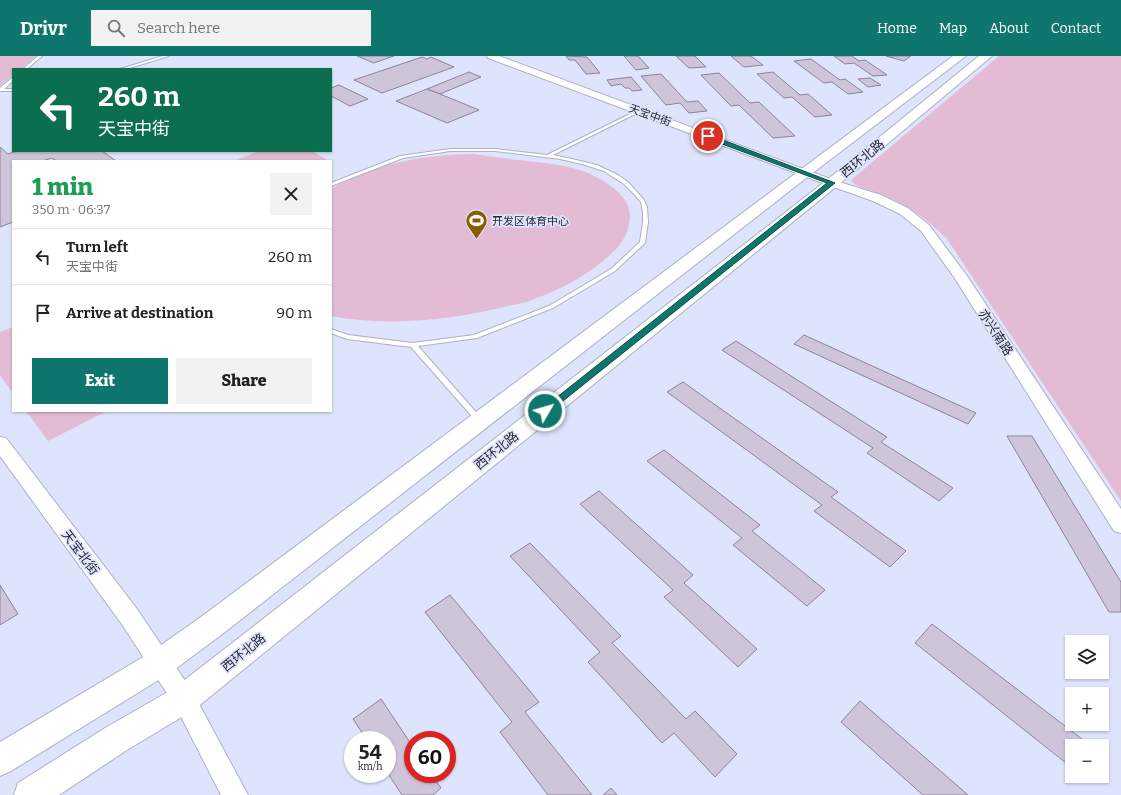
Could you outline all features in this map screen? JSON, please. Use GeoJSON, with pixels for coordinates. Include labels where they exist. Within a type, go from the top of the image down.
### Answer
{"type":"FeatureCollection","features":[{"type":"Feature","properties":{"kind":"main road","name":"西环北路"},"geometry":{"type":"LineString","coordinates":[[0,760],[160,663],[480,421],[805,172],[960,56]]}},
{"type":"Feature","properties":{"kind":"main road","name":"西环北路"},"geometry":{"type":"LineString","coordinates":[[30,795],[116,739],[184,699],[832,183],[986,56]]}},
{"type":"Feature","properties":{"kind":"street","name":"天宝中街"},"geometry":{"type":"LineString","coordinates":[[491,56],[832,183]]}},
{"type":"Feature","properties":{"kind":"street","name":"亦兴南路"},"geometry":{"type":"LineString","coordinates":[[832,183],[877,198],[904,211],[925,228],[964,282],[1121,525]]}},
{"type":"Feature","properties":{"kind":"street","name":"天宝北街"},"geometry":{"type":"LineString","coordinates":[[0,443],[129,616],[184,699],[235,795]]}},
{"type":"Feature","properties":{"kind":"lane"},"geometry":{"type":"LineString","coordinates":[[26,68],[40,56]]}},
{"type":"Feature","properties":{"kind":"lane"},"geometry":{"type":"LineString","coordinates":[[125,68],[167,56]]}},
{"type":"Feature","properties":{"kind":"lane"},"geometry":{"type":"LineString","coordinates":[[12,80],[0,90],[12,90]]}},
{"type":"Feature","properties":{"kind":"lane"},"geometry":{"type":"LineString","coordinates":[[548,156],[639,111]]}},
{"type":"Feature","properties":{"kind":"lane"},"geometry":{"type":"LineString","coordinates":[[332,185],[402,157],[450,150],[495,150],[548,156],[580,161],[605,169],[627,183],[642,201],[646,221],[643,242],[613,270],[551,307],[476,337],[413,345],[347,337],[332,331]]}},
{"type":"Feature","properties":{"kind":"lane"},"geometry":{"type":"LineString","coordinates":[[413,345],[480,421]]}},
{"type":"Feature","properties":{"kind":"shaded area"},"geometry":{"type":"Polygon","coordinates":[[[0,56],[36,56],[22,68],[12,68],[12,76],[0,86],[0,56]]]}},
{"type":"Feature","properties":{"kind":"shaded area"},"geometry":{"type":"Polygon","coordinates":[[[999,56],[1121,56],[1121,501],[947,239],[932,225],[906,207],[888,197],[860,187],[851,180],[999,56]]]}},
{"type":"Feature","properties":{"kind":"shaded area"},"geometry":{"type":"Polygon","coordinates":[[[256,152],[314,152],[327,160],[236,160],[256,152]]]}},
{"type":"Feature","properties":{"kind":"shaded area","name":"开发区体育中心"},"geometry":{"type":"Polygon","coordinates":[[[473,154],[545,163],[588,173],[608,184],[625,200],[630,212],[627,232],[616,249],[598,265],[578,279],[545,295],[525,302],[465,315],[420,320],[375,321],[332,316],[332,188],[365,173],[400,162],[436,156],[473,154]]]}},
{"type":"Feature","properties":{"kind":"shaded area"},"geometry":{"type":"Polygon","coordinates":[[[12,327],[12,392],[0,375],[0,332],[12,327]]]}},
{"type":"Feature","properties":{"kind":"shaded area"},"geometry":{"type":"Polygon","coordinates":[[[27,412],[105,412],[48,441],[27,412]]]}},
{"type":"Feature","properties":{"kind":"building"},"geometry":{"type":"Polygon","coordinates":[[[357,56],[394,56],[374,63],[357,56]]]}},
{"type":"Feature","properties":{"kind":"building"},"geometry":{"type":"Polygon","coordinates":[[[566,56],[587,57],[600,73],[586,74],[575,60],[569,60],[566,56]]]}},
{"type":"Feature","properties":{"kind":"building"},"geometry":{"type":"Polygon","coordinates":[[[624,56],[638,56],[649,68],[636,70],[624,56]]]}},
{"type":"Feature","properties":{"kind":"building"},"geometry":{"type":"Polygon","coordinates":[[[676,56],[695,56],[706,67],[689,68],[676,56]]]}},
{"type":"Feature","properties":{"kind":"building"},"geometry":{"type":"Polygon","coordinates":[[[731,56],[751,56],[763,65],[744,67],[731,56]]]}},
{"type":"Feature","properties":{"kind":"building"},"geometry":{"type":"Polygon","coordinates":[[[834,56],[852,56],[859,61],[865,60],[887,75],[873,76],[854,63],[845,64],[834,56]]]}},
{"type":"Feature","properties":{"kind":"building"},"geometry":{"type":"Polygon","coordinates":[[[886,56],[911,56],[904,61],[886,56]]]}},
{"type":"Feature","properties":{"kind":"building"},"geometry":{"type":"Polygon","coordinates":[[[422,57],[427,59],[431,57],[454,67],[382,93],[354,80],[422,57]]]}},
{"type":"Feature","properties":{"kind":"building"},"geometry":{"type":"Polygon","coordinates":[[[811,59],[840,80],[845,79],[863,92],[848,94],[832,82],[824,83],[794,61],[811,59]]]}},
{"type":"Feature","properties":{"kind":"building"},"geometry":{"type":"Polygon","coordinates":[[[469,72],[481,77],[440,94],[427,89],[469,72]]]}},
{"type":"Feature","properties":{"kind":"building"},"geometry":{"type":"Polygon","coordinates":[[[773,72],[800,95],[808,94],[832,115],[815,117],[792,97],[784,98],[757,74],[773,72]]]}},
{"type":"Feature","properties":{"kind":"building"},"geometry":{"type":"Polygon","coordinates":[[[719,73],[750,103],[759,102],[795,136],[773,138],[739,105],[731,106],[701,75],[719,73]]]}},
{"type":"Feature","properties":{"kind":"building"},"geometry":{"type":"Polygon","coordinates":[[[661,74],[687,102],[698,101],[707,111],[689,113],[680,103],[666,105],[641,76],[661,74]]]}},
{"type":"Feature","properties":{"kind":"building"},"geometry":{"type":"Polygon","coordinates":[[[631,77],[642,90],[632,91],[629,88],[625,88],[621,84],[611,86],[607,80],[631,77]]]}},
{"type":"Feature","properties":{"kind":"building"},"geometry":{"type":"Polygon","coordinates":[[[870,78],[881,85],[868,87],[858,79],[870,78]]]}},
{"type":"Feature","properties":{"kind":"building"},"geometry":{"type":"Polygon","coordinates":[[[339,85],[368,99],[350,106],[332,97],[332,88],[339,85]]]}},
{"type":"Feature","properties":{"kind":"building"},"geometry":{"type":"Polygon","coordinates":[[[427,89],[479,110],[447,123],[396,101],[427,89]]]}},
{"type":"Feature","properties":{"kind":"building"},"geometry":{"type":"Polygon","coordinates":[[[0,147],[8,154],[14,152],[103,152],[115,160],[55,160],[52,158],[45,160],[12,160],[12,222],[0,227],[0,147]]]}},
{"type":"Feature","properties":{"kind":"building"},"geometry":{"type":"Polygon","coordinates":[[[804,335],[976,413],[968,424],[794,344],[804,335]]]}},
{"type":"Feature","properties":{"kind":"building"},"geometry":{"type":"Polygon","coordinates":[[[736,341],[887,437],[881,442],[953,488],[939,501],[867,453],[873,448],[722,350],[736,341]]]}},
{"type":"Feature","properties":{"kind":"building"},"geometry":{"type":"Polygon","coordinates":[[[683,382],[838,492],[831,497],[906,551],[890,567],[814,511],[822,505],[667,392],[683,382]]]}},
{"type":"Feature","properties":{"kind":"building"},"geometry":{"type":"Polygon","coordinates":[[[1007,436],[1032,436],[1121,582],[1121,612],[1109,612],[1007,436]]]}},
{"type":"Feature","properties":{"kind":"building"},"geometry":{"type":"Polygon","coordinates":[[[664,450],[760,525],[752,531],[825,590],[807,606],[733,545],[742,538],[647,461],[664,450]]]}},
{"type":"Feature","properties":{"kind":"building"},"geometry":{"type":"Polygon","coordinates":[[[599,491],[693,575],[684,583],[757,649],[738,667],[664,597],[673,590],[580,504],[599,491]]]}},
{"type":"Feature","properties":{"kind":"building"},"geometry":{"type":"Polygon","coordinates":[[[530,543],[621,636],[612,643],[686,719],[695,711],[737,754],[715,777],[674,733],[662,743],[588,662],[600,652],[510,556],[530,543]]]}},
{"type":"Feature","properties":{"kind":"building"},"geometry":{"type":"Polygon","coordinates":[[[0,585],[18,614],[0,625],[0,585]]]}},
{"type":"Feature","properties":{"kind":"building"},"geometry":{"type":"Polygon","coordinates":[[[450,595],[539,702],[525,712],[592,795],[548,795],[500,732],[512,722],[425,612],[450,595]]]}},
{"type":"Feature","properties":{"kind":"building"},"geometry":{"type":"Polygon","coordinates":[[[932,624],[1065,726],[1065,731],[1072,731],[1082,739],[1065,739],[1065,762],[915,643],[932,624]]]}},
{"type":"Feature","properties":{"kind":"building"},"geometry":{"type":"Polygon","coordinates":[[[381,699],[404,734],[404,783],[437,783],[441,788],[433,795],[402,795],[394,783],[396,783],[396,731],[361,731],[353,719],[381,699]]]}},
{"type":"Feature","properties":{"kind":"building"},"geometry":{"type":"Polygon","coordinates":[[[860,701],[968,795],[923,795],[841,722],[860,701]]]}},
{"type":"Feature","properties":{"kind":"building"},"geometry":{"type":"Polygon","coordinates":[[[611,788],[617,795],[603,795],[611,788]]]}},
{"type":"Feature","properties":{"kind":"place","name":"开发区体育中心"},"geometry":{"type":"Point","coordinates":[477,240]}},
{"type":"Feature","properties":{"kind":"route"},"geometry":{"type":"LineString","coordinates":[[545,411],[832,183],[708,136]]}}]}
